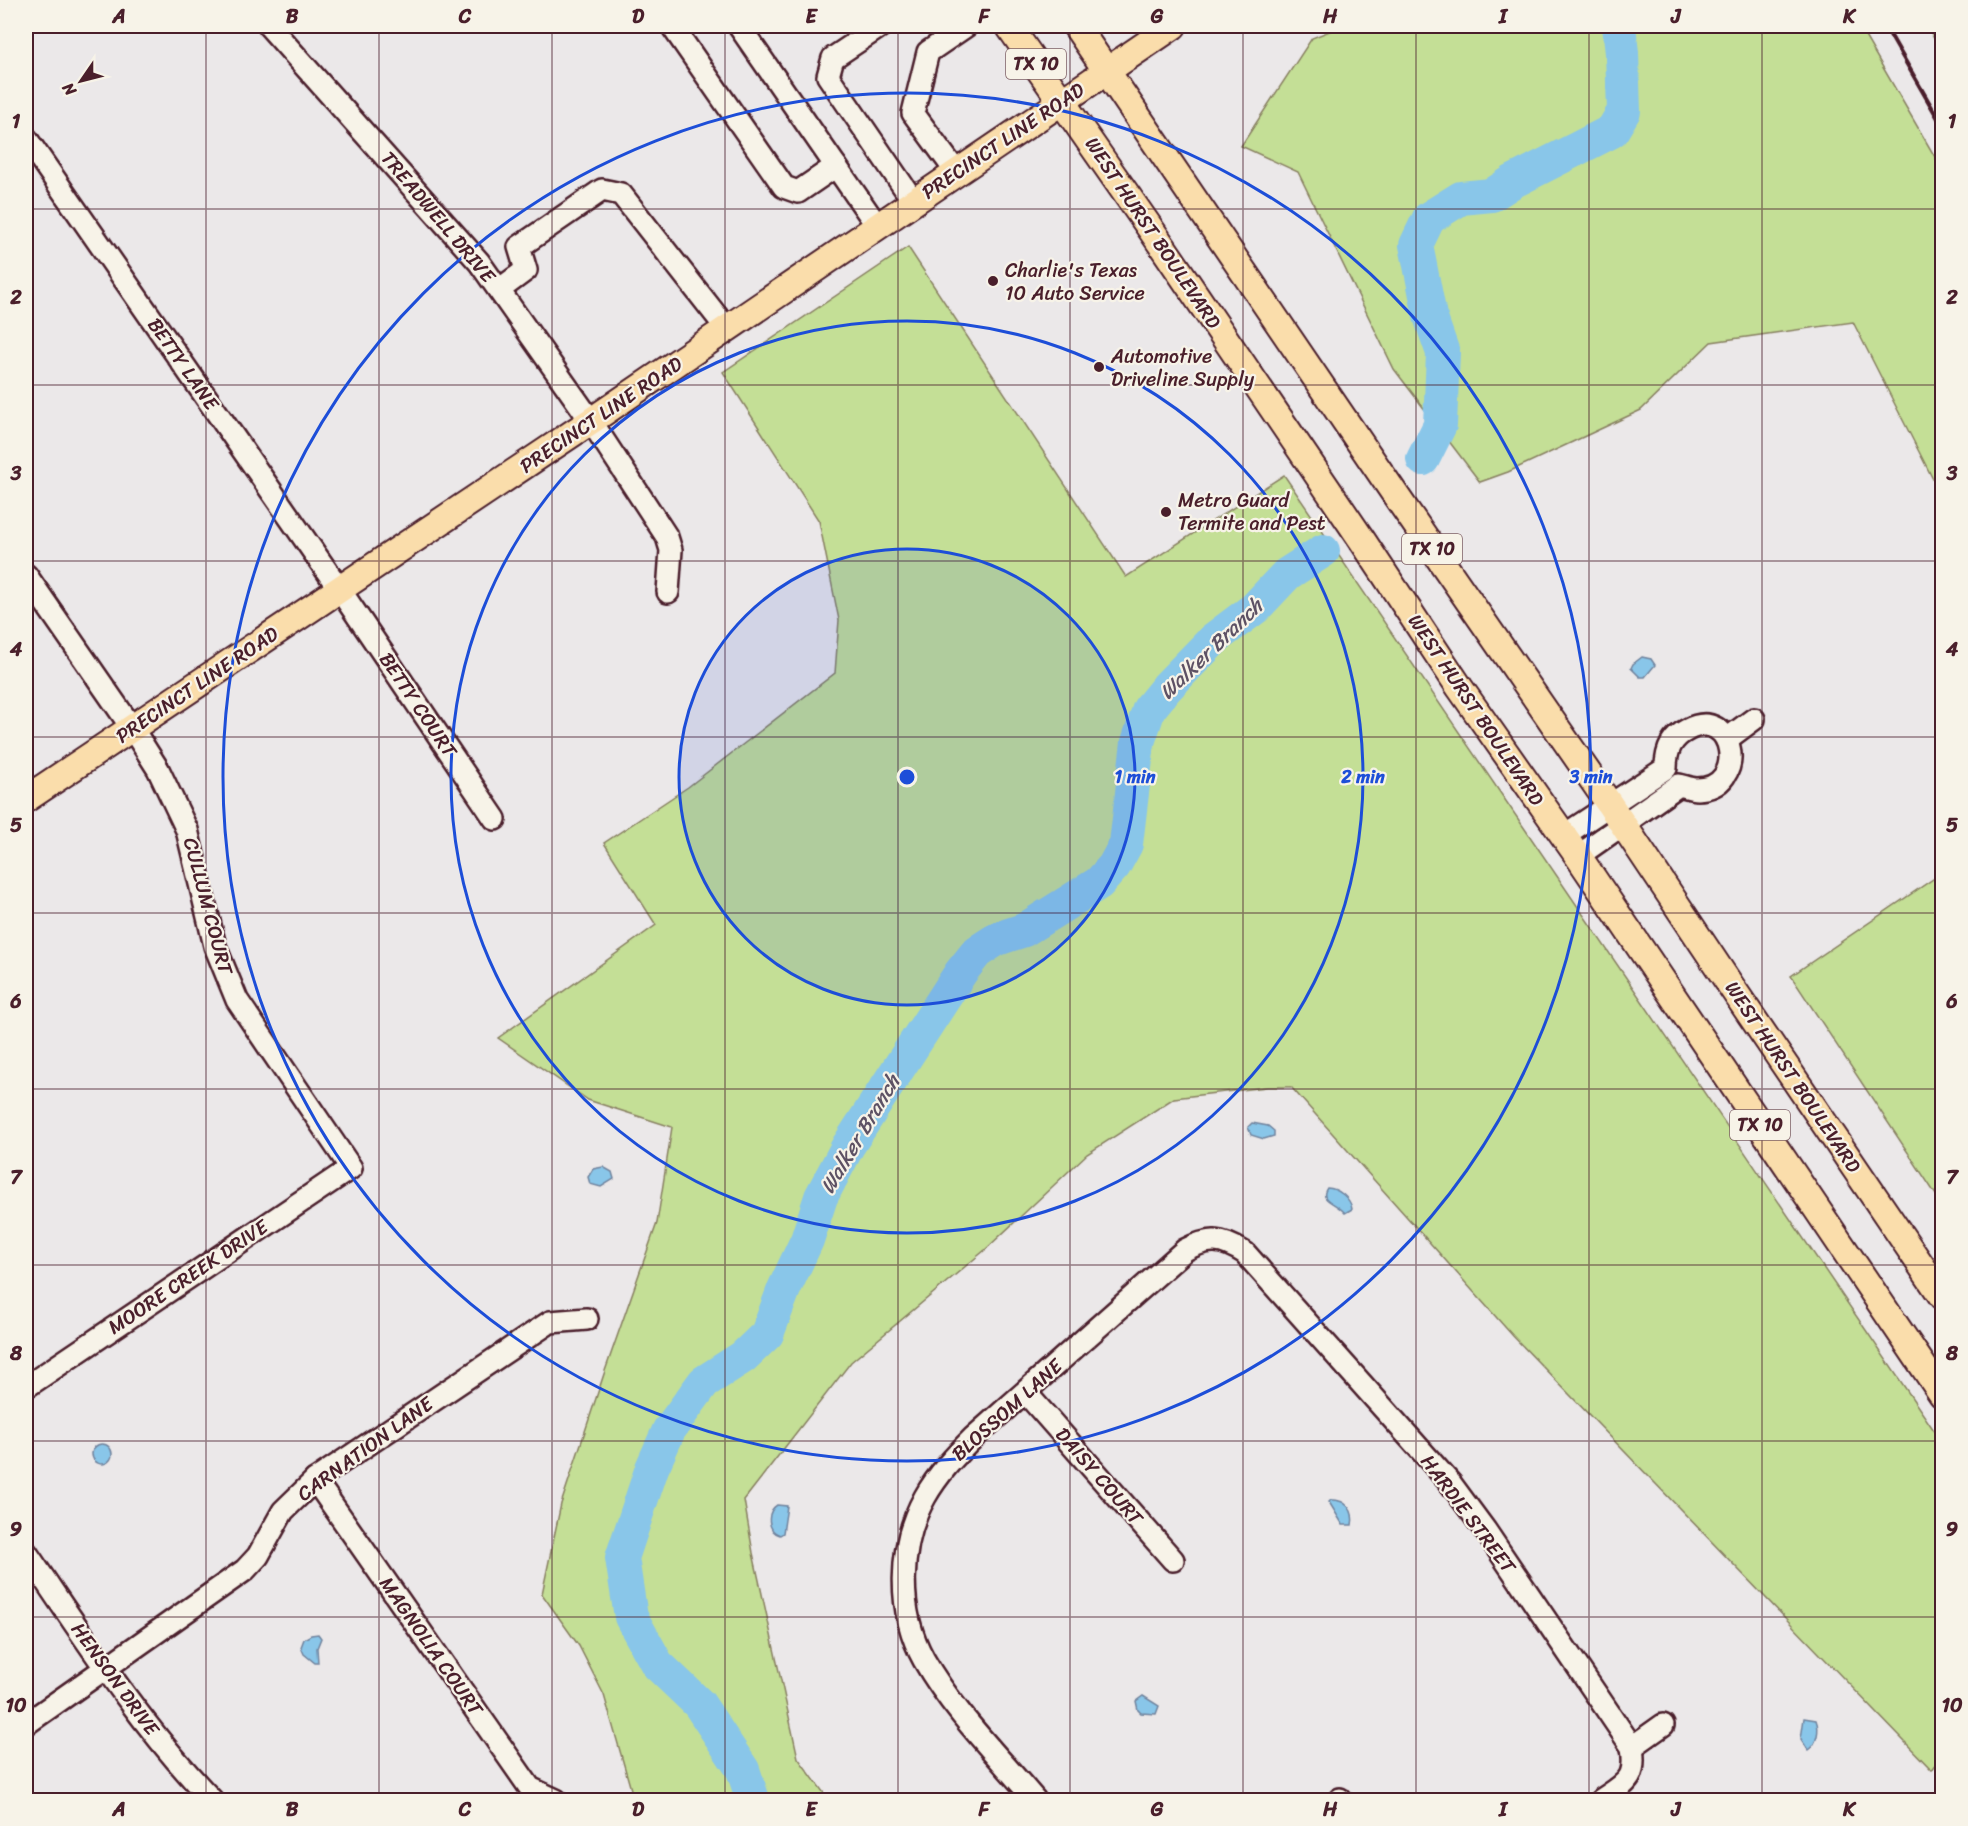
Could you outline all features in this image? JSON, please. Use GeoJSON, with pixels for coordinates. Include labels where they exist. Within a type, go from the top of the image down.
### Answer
{"type":"FeatureCollection","features":[{"type":"Feature","properties":{"kind":"main road","name":"WEST HURST BOULEVARD"},"geometry":{"type":"LineString","coordinates":[[1009,26],[1356,531],[1467,698],[1942,1394]]}},
{"type":"Feature","properties":{"kind":"main road","name":"WEST HURST BOULEVARD"},"geometry":{"type":"LineString","coordinates":[[1076,26],[1394,494],[1617,815],[1942,1296]]}},
{"type":"Feature","properties":{"kind":"main road","name":"PRECINCT LINE ROAD"},"geometry":{"type":"LineString","coordinates":[[26,799],[591,421],[1173,26]]}},
{"type":"Feature","properties":{"kind":"street","name":"TREADWELL DRIVE"},"geometry":{"type":"LineString","coordinates":[[268,26],[480,262],[591,421],[667,537],[671,550],[668,592]]}},
{"type":"Feature","properties":{"kind":"street"},"geometry":{"type":"LineString","coordinates":[[672,26],[784,187],[798,192],[836,166]]}},
{"type":"Feature","properties":{"kind":"street"},"geometry":{"type":"LineString","coordinates":[[739,26],[878,227]]}},
{"type":"Feature","properties":{"kind":"street"},"geometry":{"type":"LineString","coordinates":[[880,26],[833,58],[828,76],[914,202]]}},
{"type":"Feature","properties":{"kind":"street"},"geometry":{"type":"LineString","coordinates":[[957,173],[913,113],[928,52],[966,26]]}},
{"type":"Feature","properties":{"kind":"street","name":"BETTY LANE"},"geometry":{"type":"LineString","coordinates":[[26,138],[340,590]]}},
{"type":"Feature","properties":{"kind":"street"},"geometry":{"type":"LineString","coordinates":[[499,290],[526,270],[519,247],[602,190],[621,194],[727,329]]}},
{"type":"Feature","properties":{"kind":"street","name":"CULLUM COURT"},"geometry":{"type":"LineString","coordinates":[[26,575],[158,769],[187,830],[215,946],[237,1000],[351,1168]]}},
{"type":"Feature","properties":{"kind":"street","name":"BETTY COURT"},"geometry":{"type":"LineString","coordinates":[[340,590],[495,819]]}},
{"type":"Feature","properties":{"kind":"street"},"geometry":{"type":"LineString","coordinates":[[1727,739],[1754,719]]}},
{"type":"Feature","properties":{"kind":"street"},"geometry":{"type":"LineString","coordinates":[[1570,846],[1617,815],[1679,785],[1697,789],[1714,785],[1727,772],[1731,758],[1731,746],[1727,739],[1713,727],[1694,726],[1677,735],[1666,752],[1666,768],[1679,785]]}},
{"type":"Feature","properties":{"kind":"street"},"geometry":{"type":"LineString","coordinates":[[1617,815],[1666,768]]}},
{"type":"Feature","properties":{"kind":"street","name":"MOORE CREEK DRIVE"},"geometry":{"type":"LineString","coordinates":[[26,1387],[351,1168]]}},
{"type":"Feature","properties":{"kind":"street","name":"BLOSSOM LANE"},"geometry":{"type":"LineString","coordinates":[[1035,1800],[957,1706],[923,1658],[912,1634],[906,1603],[904,1573],[913,1522],[925,1497],[946,1466],[974,1437],[1185,1250],[1200,1242],[1215,1240],[1232,1244]]}},
{"type":"Feature","properties":{"kind":"street","name":"HARDIE STREET"},"geometry":{"type":"LineString","coordinates":[[1232,1244],[1245,1253],[1451,1484],[1632,1747]]}},
{"type":"Feature","properties":{"kind":"street","name":"CARNATION LANE"},"geometry":{"type":"LineString","coordinates":[[26,1724],[245,1570],[258,1556],[284,1511],[315,1480],[550,1322],[587,1319]]}},
{"type":"Feature","properties":{"kind":"street","name":"DAISY COURT"},"geometry":{"type":"LineString","coordinates":[[1026,1393],[1173,1560]]}},
{"type":"Feature","properties":{"kind":"street","name":"MAGNOLIA COURT"},"geometry":{"type":"LineString","coordinates":[[315,1480],[530,1788],[556,1800]]}},
{"type":"Feature","properties":{"kind":"street","name":"HENSON DRIVE"},"geometry":{"type":"LineString","coordinates":[[26,1552],[106,1668],[169,1753],[212,1800]]}},
{"type":"Feature","properties":{"kind":"street"},"geometry":{"type":"LineString","coordinates":[[1601,1800],[1629,1780],[1634,1765],[1632,1747],[1663,1725]]}},
{"type":"Feature","properties":{"kind":"green space"},"geometry":{"type":"Polygon","coordinates":[[[1342,26],[1859,26],[1942,169],[1942,497],[1853,322],[1711,342],[1641,410],[1508,472],[1480,482],[1394,369],[1298,172],[1241,146],[1312,38],[1342,26]]]}},
{"type":"Feature","properties":{"kind":"green space"},"geometry":{"type":"Polygon","coordinates":[[[1927,26],[1942,26],[1942,53],[1927,26]]]}},
{"type":"Feature","properties":{"kind":"green space"},"geometry":{"type":"Polygon","coordinates":[[[908,247],[1126,577],[1284,475],[1942,1442],[1942,1756],[1932,1770],[1513,1336],[1291,1087],[1267,1087],[1174,1098],[1087,1154],[985,1250],[851,1362],[744,1500],[753,1553],[798,1758],[829,1800],[634,1800],[604,1695],[579,1646],[542,1594],[561,1504],[657,1223],[672,1127],[588,1100],[498,1038],[656,925],[604,843],[688,787],[835,673],[839,620],[819,521],[723,372],[908,247]]]}},
{"type":"Feature","properties":{"kind":"green space"},"geometry":{"type":"Polygon","coordinates":[[[1942,873],[1942,1204],[1791,976],[1942,873]]]}},
{"type":"Feature","properties":{"kind":"water"},"geometry":{"type":"Polygon","coordinates":[[[1642,657],[1651,659],[1655,665],[1645,677],[1640,677],[1631,668],[1642,657]]]}},
{"type":"Feature","properties":{"kind":"water"},"geometry":{"type":"Polygon","coordinates":[[[1252,1123],[1268,1126],[1274,1131],[1274,1136],[1264,1139],[1251,1135],[1248,1127],[1252,1123]]]}},
{"type":"Feature","properties":{"kind":"water"},"geometry":{"type":"Polygon","coordinates":[[[603,1167],[612,1172],[614,1179],[601,1187],[590,1184],[588,1177],[593,1169],[603,1167]]]}},
{"type":"Feature","properties":{"kind":"water"},"geometry":{"type":"Polygon","coordinates":[[[1327,1188],[1343,1195],[1352,1209],[1345,1213],[1326,1199],[1327,1188]]]}},
{"type":"Feature","properties":{"kind":"water"},"geometry":{"type":"Polygon","coordinates":[[[102,1444],[109,1447],[112,1454],[109,1461],[102,1464],[95,1461],[92,1454],[95,1447],[102,1444]]]}},
{"type":"Feature","properties":{"kind":"water"},"geometry":{"type":"Polygon","coordinates":[[[1331,1500],[1341,1502],[1348,1507],[1352,1515],[1352,1525],[1343,1525],[1329,1502],[1331,1500]]]}},
{"type":"Feature","properties":{"kind":"water"},"geometry":{"type":"Polygon","coordinates":[[[777,1505],[787,1506],[783,1533],[780,1535],[770,1526],[771,1512],[777,1505]]]}},
{"type":"Feature","properties":{"kind":"water"},"geometry":{"type":"Polygon","coordinates":[[[318,1634],[321,1638],[317,1648],[318,1663],[315,1663],[304,1654],[301,1647],[304,1639],[318,1634]]]}},
{"type":"Feature","properties":{"kind":"water"},"geometry":{"type":"Polygon","coordinates":[[[1143,1696],[1159,1706],[1156,1714],[1141,1713],[1138,1710],[1136,1701],[1143,1696]]]}},
{"type":"Feature","properties":{"kind":"water"},"geometry":{"type":"Polygon","coordinates":[[[1804,1718],[1816,1720],[1818,1728],[1816,1741],[1808,1750],[1801,1739],[1804,1718]]]}},
{"type":"Feature","properties":{"kind":"waterway","name":"Walker Branch"},"geometry":{"type":"LineString","coordinates":[[1423,459],[1440,425],[1443,353],[1430,316],[1416,245],[1429,218],[1461,198],[1492,195],[1512,182],[1612,131],[1624,111],[1619,26]]}},
{"type":"Feature","properties":{"kind":"waterway","name":"Walker Branch"},"geometry":{"type":"LineString","coordinates":[[753,1800],[743,1770],[699,1704],[657,1664],[631,1617],[622,1558],[652,1468],[669,1430],[704,1382],[743,1357],[767,1334],[784,1289],[807,1240],[821,1197],[848,1146],[961,972],[977,952],[997,939],[1024,930],[1099,883],[1114,866],[1126,844],[1138,742],[1149,709],[1215,638],[1255,608],[1287,574],[1323,551]]}},
{"type":"Feature","properties":{"kind":"railway"},"geometry":{"type":"LineString","coordinates":[[1885,26],[1942,125]]}},
{"type":"Feature","properties":{"kind":"place","name":"Charlie's Texas 10 Auto Service"},"geometry":{"type":"Point","coordinates":[993,281]}},
{"type":"Feature","properties":{"kind":"place","name":"Automotive Driveline Supply"},"geometry":{"type":"Point","coordinates":[1099,367]}},
{"type":"Feature","properties":{"kind":"place","name":"Metro Guard Termite and Pest"},"geometry":{"type":"Point","coordinates":[1166,512]}}]}
